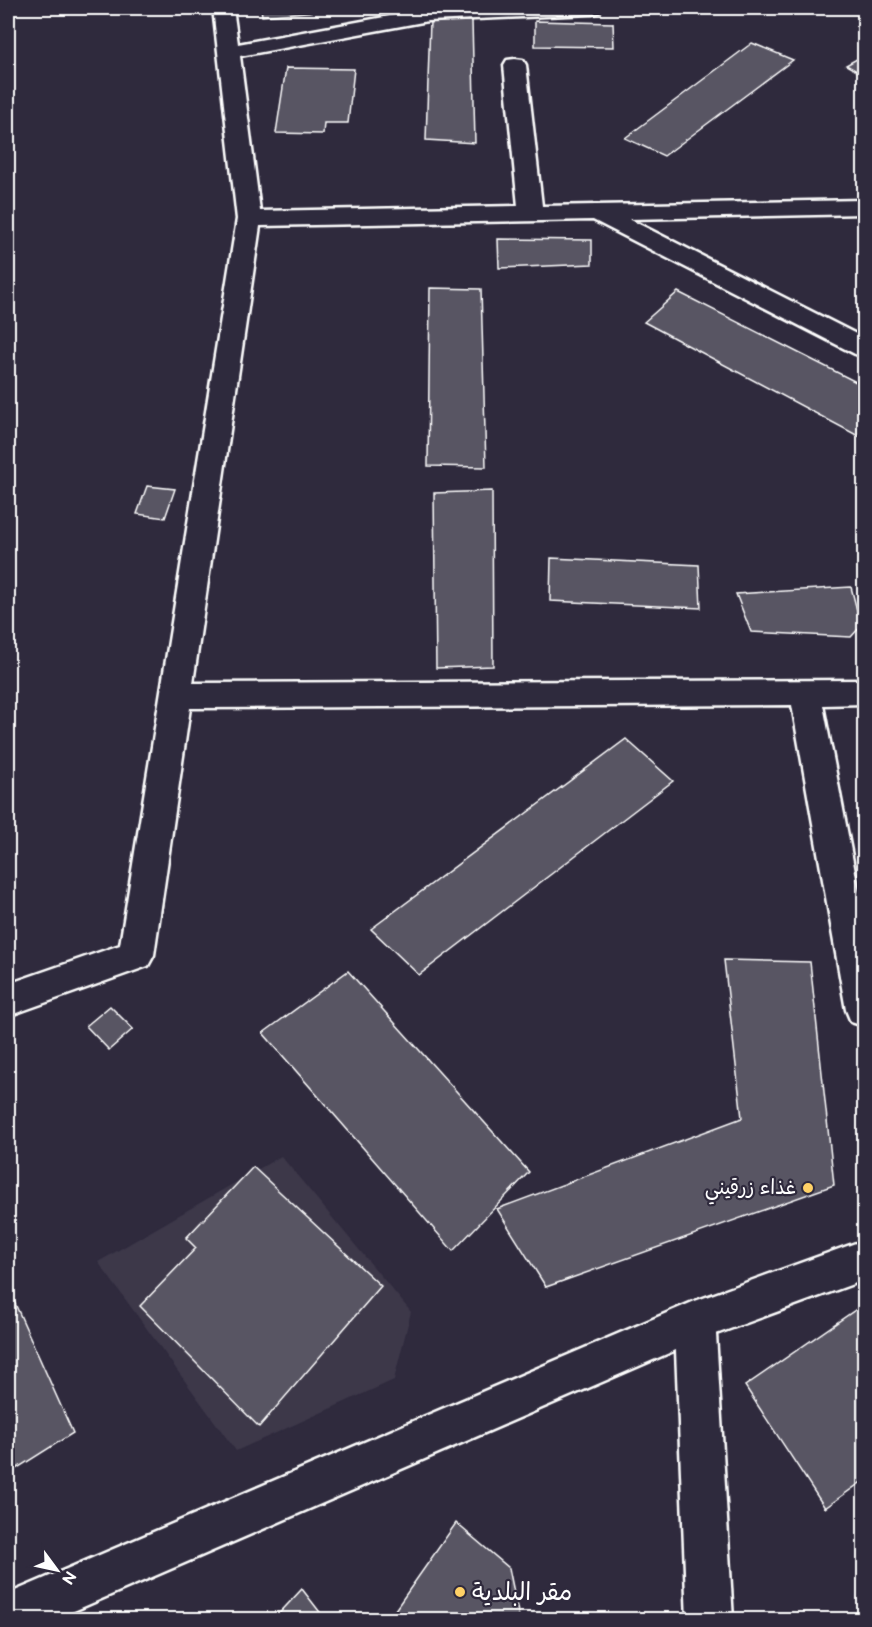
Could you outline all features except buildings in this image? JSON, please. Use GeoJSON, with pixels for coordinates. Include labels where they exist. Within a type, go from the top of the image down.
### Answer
{"type":"FeatureCollection","features":[{"type":"Feature","properties":{"kind":"street"},"geometry":{"type":"LineString","coordinates":[[8,1000],[136,955],[249,219],[223,8]]}},
{"type":"Feature","properties":{"kind":"street"},"geometry":{"type":"LineString","coordinates":[[228,52],[428,15],[591,8]]}},
{"type":"Feature","properties":{"kind":"street"},"geometry":{"type":"LineString","coordinates":[[515,65],[531,213]]}},
{"type":"Feature","properties":{"kind":"street"},"geometry":{"type":"LineString","coordinates":[[249,219],[864,207]]}},
{"type":"Feature","properties":{"kind":"street"},"geometry":{"type":"LineString","coordinates":[[596,212],[864,348]]}},
{"type":"Feature","properties":{"kind":"street"},"geometry":{"type":"LineString","coordinates":[[806,692],[864,1010]]}},
{"type":"Feature","properties":{"kind":"street"},"geometry":{"type":"LineString","coordinates":[[176,696],[864,692]]}},
{"type":"Feature","properties":{"kind":"street"},"geometry":{"type":"LineString","coordinates":[[8,1619],[20,1611],[695,1321],[864,1260]]}},
{"type":"Feature","properties":{"kind":"street"},"geometry":{"type":"LineString","coordinates":[[695,1321],[710,1620]]}},
{"type":"Feature","properties":{"kind":"shaded area"},"geometry":{"type":"Polygon","coordinates":[[[281,1156],[411,1312],[394,1380],[236,1451],[98,1262],[281,1156]]]}},
{"type":"Feature","properties":{"kind":"place","name":"غذاء زرقيني"},"geometry":{"type":"Point","coordinates":[808,1188]}},
{"type":"Feature","properties":{"kind":"place","name":"مقر البلدية"},"geometry":{"type":"Point","coordinates":[460,1592]}}]}
